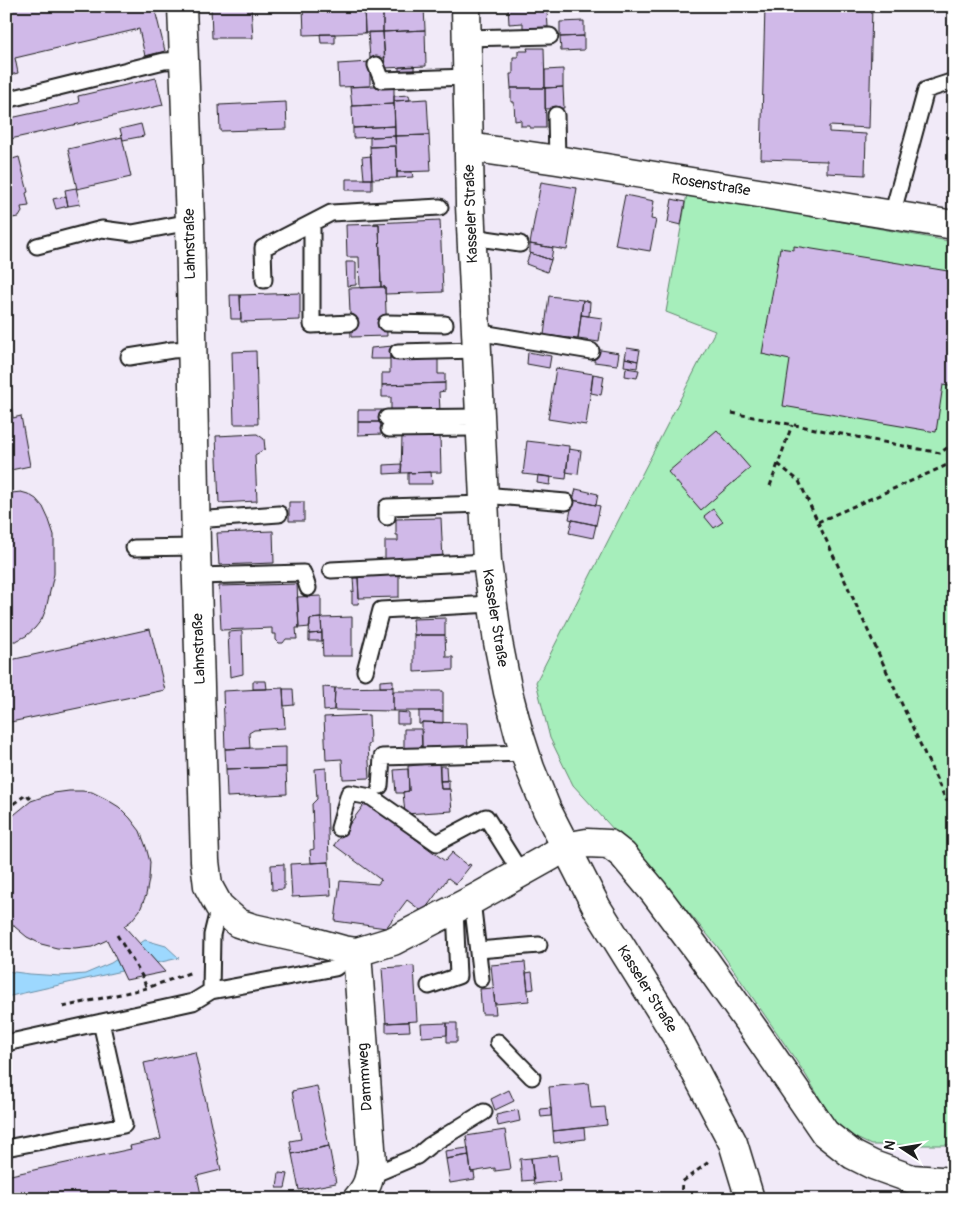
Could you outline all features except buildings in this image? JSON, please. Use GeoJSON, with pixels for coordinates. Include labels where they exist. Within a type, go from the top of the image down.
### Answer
{"type":"FeatureCollection","features":[{"type":"Feature","properties":{"kind":"street","name":"Lahnstraße"},"geometry":{"type":"LineString","coordinates":[[182,6],[190,222],[196,576],[205,861],[208,886],[219,906],[238,923],[357,952],[393,941],[463,905],[565,847]]}},
{"type":"Feature","properties":{"kind":"street","name":"Kasseler Straße"},"geometry":{"type":"LineString","coordinates":[[466,6],[472,237],[487,562],[492,604],[508,692],[530,768],[547,810],[597,908],[676,1035],[733,1144],[750,1199]]}},
{"type":"Feature","properties":{"kind":"street","name":"Rosenstraße"},"geometry":{"type":"LineString","coordinates":[[469,147],[954,225]]}},
{"type":"Feature","properties":{"kind":"street"},"geometry":{"type":"LineString","coordinates":[[565,847],[587,843],[609,844],[623,855],[654,892],[704,959],[825,1133],[853,1155],[872,1165],[912,1179],[954,1182]]}},
{"type":"Feature","properties":{"kind":"street","name":"Dammweg"},"geometry":{"type":"LineString","coordinates":[[357,952],[372,1162],[364,1187]]}},
{"type":"Feature","properties":{"kind":"lane"},"geometry":{"type":"LineString","coordinates":[[466,38],[550,36]]}},
{"type":"Feature","properties":{"kind":"lane"},"geometry":{"type":"LineString","coordinates":[[6,100],[164,61],[183,60]]}},
{"type":"Feature","properties":{"kind":"lane"},"geometry":{"type":"LineString","coordinates":[[376,65],[382,80],[467,77]]}},
{"type":"Feature","properties":{"kind":"lane"},"geometry":{"type":"LineString","coordinates":[[892,215],[926,90],[954,81]]}},
{"type":"Feature","properties":{"kind":"lane"},"geometry":{"type":"LineString","coordinates":[[556,115],[558,160]]}},
{"type":"Feature","properties":{"kind":"lane"},"geometry":{"type":"LineString","coordinates":[[264,280],[263,248],[331,213],[440,207]]}},
{"type":"Feature","properties":{"kind":"lane"},"geometry":{"type":"LineString","coordinates":[[38,246],[102,229],[132,233],[190,222]]}},
{"type":"Feature","properties":{"kind":"lane"},"geometry":{"type":"LineString","coordinates":[[312,223],[312,325],[350,323]]}},
{"type":"Feature","properties":{"kind":"lane"},"geometry":{"type":"LineString","coordinates":[[472,237],[520,244]]}},
{"type":"Feature","properties":{"kind":"lane"},"geometry":{"type":"LineString","coordinates":[[386,323],[445,324]]}},
{"type":"Feature","properties":{"kind":"lane"},"geometry":{"type":"LineString","coordinates":[[398,352],[477,341],[590,351]]}},
{"type":"Feature","properties":{"kind":"lane"},"geometry":{"type":"LineString","coordinates":[[128,357],[192,349]]}},
{"type":"Feature","properties":{"kind":"lane"},"geometry":{"type":"LineString","coordinates":[[388,423],[480,422]]}},
{"type":"Feature","properties":{"kind":"lane"},"geometry":{"type":"LineString","coordinates":[[387,517],[387,507],[484,500],[566,502]]}},
{"type":"Feature","properties":{"kind":"lane"},"geometry":{"type":"LineString","coordinates":[[195,520],[280,514]]}},
{"type":"Feature","properties":{"kind":"lane"},"geometry":{"type":"LineString","coordinates":[[134,548],[196,547]]}},
{"type":"Feature","properties":{"kind":"lane"},"geometry":{"type":"LineString","coordinates":[[331,570],[487,562]]}},
{"type":"Feature","properties":{"kind":"lane"},"geometry":{"type":"LineString","coordinates":[[196,576],[303,573],[308,588]]}},
{"type":"Feature","properties":{"kind":"lane"},"geometry":{"type":"LineString","coordinates":[[365,671],[381,610],[492,604]]}},
{"type":"Feature","properties":{"kind":"lane"},"geometry":{"type":"LineString","coordinates":[[380,786],[382,757],[526,753]]}},
{"type":"Feature","properties":{"kind":"lane"},"geometry":{"type":"LineString","coordinates":[[339,828],[349,793],[371,797],[437,843],[486,817],[521,873]]}},
{"type":"Feature","properties":{"kind":"lane"},"geometry":{"type":"LineString","coordinates":[[463,905],[478,950],[480,979]]}},
{"type":"Feature","properties":{"kind":"lane"},"geometry":{"type":"LineString","coordinates":[[429,986],[458,976],[463,905]]}},
{"type":"Feature","properties":{"kind":"lane"},"geometry":{"type":"LineString","coordinates":[[211,991],[212,935],[219,906]]}},
{"type":"Feature","properties":{"kind":"lane"},"geometry":{"type":"LineString","coordinates":[[478,950],[539,945]]}},
{"type":"Feature","properties":{"kind":"lane"},"geometry":{"type":"LineString","coordinates":[[6,1043],[193,1002],[211,991],[335,968],[357,952]]}},
{"type":"Feature","properties":{"kind":"lane"},"geometry":{"type":"LineString","coordinates":[[6,1148],[124,1124],[101,1022]]}},
{"type":"Feature","properties":{"kind":"lane"},"geometry":{"type":"LineString","coordinates":[[498,1042],[532,1077]]}},
{"type":"Feature","properties":{"kind":"lane"},"geometry":{"type":"LineString","coordinates":[[364,1187],[417,1156],[429,1146],[484,1112]]}},
{"type":"Feature","properties":{"kind":"path"},"geometry":{"type":"LineString","coordinates":[[732,413],[940,453],[954,443]]}},
{"type":"Feature","properties":{"kind":"path"},"geometry":{"type":"LineString","coordinates":[[770,486],[792,425]]}},
{"type":"Feature","properties":{"kind":"path"},"geometry":{"type":"LineString","coordinates":[[818,522],[954,462]]}},
{"type":"Feature","properties":{"kind":"path"},"geometry":{"type":"LineString","coordinates":[[778,464],[799,481],[946,800],[954,797]]}},
{"type":"Feature","properties":{"kind":"path"},"geometry":{"type":"LineString","coordinates":[[6,809],[27,794],[31,801]]}},
{"type":"Feature","properties":{"kind":"path"},"geometry":{"type":"LineString","coordinates":[[117,935],[142,976]]}},
{"type":"Feature","properties":{"kind":"path"},"geometry":{"type":"LineString","coordinates":[[61,1007],[147,988],[192,972],[192,963]]}},
{"type":"Feature","properties":{"kind":"path"},"geometry":{"type":"LineString","coordinates":[[681,1199],[682,1182],[733,1144]]}},
{"type":"Feature","properties":{"kind":"green space"},"geometry":{"type":"Polygon","coordinates":[[[687,194],[954,242],[954,1145],[871,1145],[850,1135],[833,1120],[804,1072],[717,946],[678,900],[573,785],[550,738],[536,682],[715,331],[666,312],[687,194]]]}},
{"type":"Feature","properties":{"kind":"water"},"geometry":{"type":"Polygon","coordinates":[[[145,940],[166,946],[179,958],[6,997],[6,971],[60,976],[85,974],[111,963],[145,940]]]}}]}
